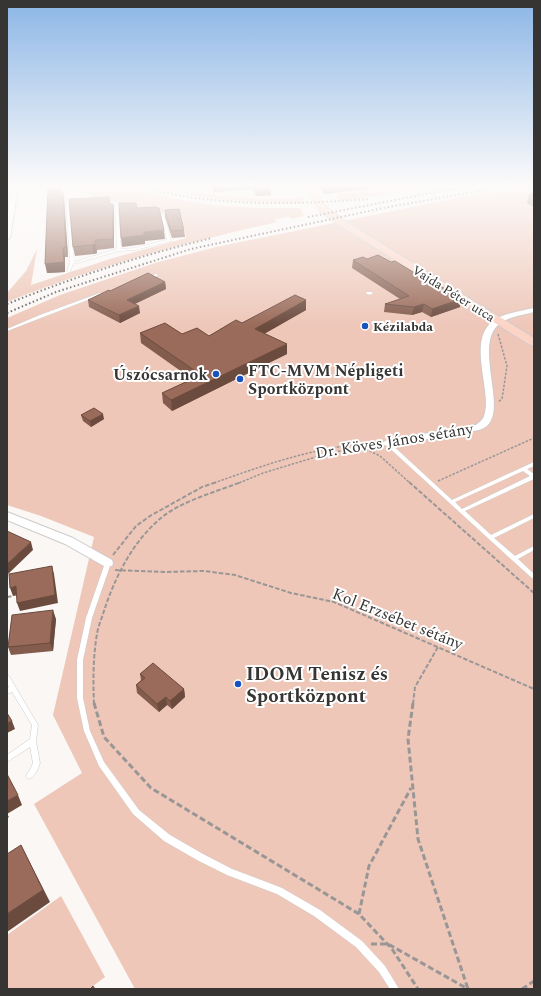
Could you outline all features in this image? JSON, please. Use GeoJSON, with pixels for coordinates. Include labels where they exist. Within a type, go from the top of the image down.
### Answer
{"type":"FeatureCollection","features":[{"type":"Feature","properties":{"kind":"street","name":"Vajda Péter utca"},"geometry":{"type":"LineString","coordinates":[[356,232],[495,324],[534,343]]}},
{"type":"Feature","properties":{"kind":"street"},"geometry":{"type":"LineString","coordinates":[[495,324],[512,316],[534,310]]}},
{"type":"Feature","properties":{"kind":"street","name":"Dr. Köves János sétány"},"geometry":{"type":"LineString","coordinates":[[387,443],[479,427],[488,419],[491,408],[486,374],[485,342],[495,324]]}},
{"type":"Feature","properties":{"kind":"street"},"geometry":{"type":"LineString","coordinates":[[7,516],[69,540],[107,565]]}},
{"type":"Feature","properties":{"kind":"lane"},"geometry":{"type":"LineString","coordinates":[[69,271],[72,263],[70,232]]}},
{"type":"Feature","properties":{"kind":"lane"},"geometry":{"type":"LineString","coordinates":[[118,232],[119,250]]}},
{"type":"Feature","properties":{"kind":"lane"},"geometry":{"type":"LineString","coordinates":[[72,263],[119,250],[135,249],[169,241],[167,232]]}},
{"type":"Feature","properties":{"kind":"lane"},"geometry":{"type":"LineString","coordinates":[[142,280],[156,275]]}},
{"type":"Feature","properties":{"kind":"lane"},"geometry":{"type":"LineString","coordinates":[[7,330],[105,293]]}},
{"type":"Feature","properties":{"kind":"lane"},"geometry":{"type":"LineString","coordinates":[[387,443],[491,536],[534,577]]}},
{"type":"Feature","properties":{"kind":"lane"},"geometry":{"type":"LineString","coordinates":[[452,502],[534,464]]}},
{"type":"Feature","properties":{"kind":"lane"},"geometry":{"type":"LineString","coordinates":[[462,511],[534,476],[524,469]]}},
{"type":"Feature","properties":{"kind":"lane"},"geometry":{"type":"LineString","coordinates":[[491,536],[534,516]]}},
{"type":"Feature","properties":{"kind":"lane"},"geometry":{"type":"LineString","coordinates":[[514,559],[534,548]]}},
{"type":"Feature","properties":{"kind":"lane"},"geometry":{"type":"LineString","coordinates":[[107,565],[88,618],[80,660],[80,698],[87,731],[101,764],[136,812],[167,838],[230,872],[279,891],[317,913],[360,944],[382,969],[395,989]]}},
{"type":"Feature","properties":{"kind":"lane"},"geometry":{"type":"LineString","coordinates":[[7,678],[10,690],[35,725],[33,749],[38,765],[29,776]]}},
{"type":"Feature","properties":{"kind":"lane"},"geometry":{"type":"LineString","coordinates":[[7,759],[33,741]]}},
{"type":"Feature","properties":{"kind":"path"},"geometry":{"type":"LineString","coordinates":[[491,408],[502,399],[507,366],[495,324]]}},
{"type":"Feature","properties":{"kind":"path"},"geometry":{"type":"LineString","coordinates":[[432,484],[534,438]]}},
{"type":"Feature","properties":{"kind":"path","name":"Dr. Köves János sétány"},"geometry":{"type":"LineString","coordinates":[[107,565],[136,526],[150,516],[202,487],[263,466],[323,450],[352,444],[387,443]]}},
{"type":"Feature","properties":{"kind":"path"},"geometry":{"type":"LineString","coordinates":[[418,989],[388,944],[371,924],[359,914],[151,788],[104,736],[94,704],[94,664],[97,633],[111,588],[120,570],[140,539],[160,518],[181,506],[270,470],[329,453],[357,448],[370,451],[380,456],[534,593]]}},
{"type":"Feature","properties":{"kind":"path","name":"Kol Erzsébet sétány"},"geometry":{"type":"LineString","coordinates":[[107,565],[120,570],[164,572],[204,571],[235,575],[291,593],[334,602],[534,689]]}},
{"type":"Feature","properties":{"kind":"path"},"geometry":{"type":"LineString","coordinates":[[7,597],[13,596]]}},
{"type":"Feature","properties":{"kind":"path"},"geometry":{"type":"LineString","coordinates":[[438,647],[415,687],[408,740],[412,787],[418,839],[468,989]]}},
{"type":"Feature","properties":{"kind":"path"},"geometry":{"type":"LineString","coordinates":[[359,914],[369,866],[412,787]]}},
{"type":"Feature","properties":{"kind":"path"},"geometry":{"type":"LineString","coordinates":[[360,944],[388,944],[468,989]]}},
{"type":"Feature","properties":{"kind":"path"},"geometry":{"type":"LineString","coordinates":[[522,989],[534,981]]}},
{"type":"Feature","properties":{"kind":"shaded area"},"geometry":{"type":"Polygon","coordinates":[[[185,232],[232,232],[106,267],[40,289],[7,302],[7,293],[26,271],[37,249],[31,285],[113,258],[186,238],[185,232]]]}},
{"type":"Feature","properties":{"kind":"shaded area"},"geometry":{"type":"Polygon","coordinates":[[[287,232],[534,232],[534,989],[135,989],[34,804],[82,773],[53,715],[94,537],[41,516],[7,505],[7,318],[60,295],[155,263],[216,247],[287,232]]]}},
{"type":"Feature","properties":{"kind":"shaded area"},"geometry":{"type":"Polygon","coordinates":[[[61,896],[105,977],[89,989],[7,989],[7,935],[61,896]]]}},
{"type":"Feature","properties":{"kind":"building"},"geometry":{"type":"Polygon","coordinates":[[[46,232],[65,232],[66,247],[63,248],[64,262],[45,264],[46,232]]]}},
{"type":"Feature","properties":{"kind":"building"},"geometry":{"type":"Polygon","coordinates":[[[72,232],[113,232],[113,239],[95,240],[96,244],[73,247],[72,232]]]}},
{"type":"Feature","properties":{"kind":"building"},"geometry":{"type":"Polygon","coordinates":[[[121,232],[144,232],[144,235],[121,238],[121,232]]]}},
{"type":"Feature","properties":{"kind":"building"},"geometry":{"type":"Polygon","coordinates":[[[378,255],[391,262],[395,261],[436,286],[439,285],[461,299],[432,309],[424,304],[414,307],[385,304],[409,296],[353,260],[363,257],[367,259],[378,255]]]}},
{"type":"Feature","properties":{"kind":"building"},"geometry":{"type":"Polygon","coordinates":[[[148,273],[165,282],[127,300],[139,306],[119,315],[88,300],[109,290],[110,291],[148,273]]]}},
{"type":"Feature","properties":{"kind":"building"},"geometry":{"type":"Polygon","coordinates":[[[295,295],[306,300],[255,329],[287,344],[171,400],[162,393],[201,375],[140,333],[165,323],[182,334],[197,328],[209,336],[236,320],[242,323],[295,295]]]}},
{"type":"Feature","properties":{"kind":"building"},"geometry":{"type":"Polygon","coordinates":[[[94,408],[103,414],[90,421],[81,415],[94,408]]]}},
{"type":"Feature","properties":{"kind":"building"},"geometry":{"type":"Polygon","coordinates":[[[7,531],[31,542],[7,564],[7,531]]]}},
{"type":"Feature","properties":{"kind":"building"},"geometry":{"type":"Polygon","coordinates":[[[52,566],[55,595],[17,603],[16,586],[10,588],[9,574],[52,566]]]}},
{"type":"Feature","properties":{"kind":"building"},"geometry":{"type":"Polygon","coordinates":[[[53,610],[50,643],[8,647],[12,615],[53,610]]]}},
{"type":"Feature","properties":{"kind":"building"},"geometry":{"type":"Polygon","coordinates":[[[153,663],[184,689],[170,701],[166,697],[157,704],[136,685],[145,678],[140,674],[153,663]]]}},
{"type":"Feature","properties":{"kind":"building"},"geometry":{"type":"Polygon","coordinates":[[[7,713],[12,721],[7,723],[7,713]]]}},
{"type":"Feature","properties":{"kind":"building"},"geometry":{"type":"Polygon","coordinates":[[[7,774],[18,795],[7,801],[7,774]]]}},
{"type":"Feature","properties":{"kind":"building"},"geometry":{"type":"Polygon","coordinates":[[[21,845],[43,890],[7,914],[7,854],[21,845]]]}},
{"type":"Feature","properties":{"kind":"railway"},"geometry":{"type":"LineString","coordinates":[[7,313],[56,292],[191,249],[268,232]]}},
{"type":"Feature","properties":{"kind":"railway"},"geometry":{"type":"LineString","coordinates":[[7,304],[108,267],[212,238]]}},
{"type":"Feature","properties":{"kind":"place","name":"Kézilabda"},"geometry":{"type":"Point","coordinates":[365,326]}},
{"type":"Feature","properties":{"kind":"place","name":"Úszócsarnok"},"geometry":{"type":"Point","coordinates":[216,374]}},
{"type":"Feature","properties":{"kind":"place","name":"FTC-MVM Népligeti Sportközpont"},"geometry":{"type":"Point","coordinates":[240,379]}},
{"type":"Feature","properties":{"kind":"place","name":"IDOM Tenisz és Sportközpont"},"geometry":{"type":"Point","coordinates":[238,684]}}]}
